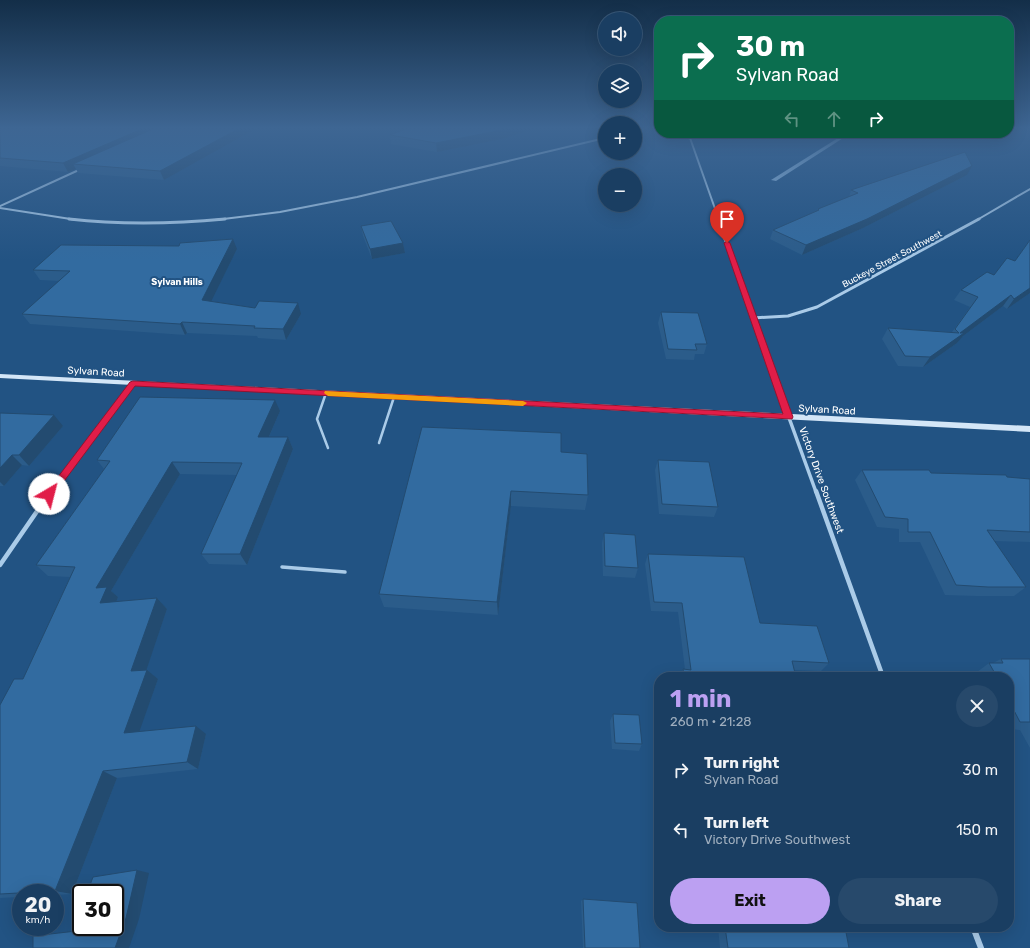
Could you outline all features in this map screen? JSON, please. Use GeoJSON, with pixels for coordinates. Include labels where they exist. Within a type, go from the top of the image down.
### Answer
{"type":"FeatureCollection","features":[{"type":"Feature","properties":{"kind":"main road","name":"Sylvan Road"},"geometry":{"type":"LineString","coordinates":[[0,376],[1030,429]]}},
{"type":"Feature","properties":{"kind":"street"},"geometry":{"type":"LineString","coordinates":[[0,207],[74,172]]}},
{"type":"Feature","properties":{"kind":"street"},"geometry":{"type":"LineString","coordinates":[[0,207],[55,218],[123,223],[198,222],[274,214],[352,199],[463,172]]}},
{"type":"Feature","properties":{"kind":"street","name":"Victory Drive Southwest"},"geometry":{"type":"LineString","coordinates":[[702,172],[881,672]]}},
{"type":"Feature","properties":{"kind":"street","name":"Buckeye Street Southwest"},"geometry":{"type":"LineString","coordinates":[[753,318],[788,316],[817,307],[1005,205],[1030,189]]}},
{"type":"Feature","properties":{"kind":"street"},"geometry":{"type":"LineString","coordinates":[[0,565],[49,494],[133,383]]}},
{"type":"Feature","properties":{"kind":"street"},"geometry":{"type":"LineString","coordinates":[[975,932],[981,948]]}},
{"type":"Feature","properties":{"kind":"lane"},"geometry":{"type":"LineString","coordinates":[[326,393],[317,419],[328,448]]}},
{"type":"Feature","properties":{"kind":"lane"},"geometry":{"type":"LineString","coordinates":[[379,443],[394,397]]}},
{"type":"Feature","properties":{"kind":"lane"},"geometry":{"type":"LineString","coordinates":[[282,567],[345,572]]}},
{"type":"Feature","properties":{"kind":"building"},"geometry":{"type":"Polygon","coordinates":[[[904,172],[960,172],[867,219],[806,245],[773,230],[819,210],[818,209],[858,193],[851,190],[904,172]]]}},
{"type":"Feature","properties":{"kind":"building"},"geometry":{"type":"Polygon","coordinates":[[[391,221],[403,243],[370,249],[361,226],[391,221]]]}},
{"type":"Feature","properties":{"kind":"building"},"geometry":{"type":"Polygon","coordinates":[[[233,239],[202,300],[255,308],[259,301],[298,303],[283,329],[254,328],[255,326],[182,322],[180,324],[22,314],[70,271],[33,270],[61,245],[179,246],[180,243],[233,239]]]}},
{"type":"Feature","properties":{"kind":"building"},"geometry":{"type":"Polygon","coordinates":[[[1030,240],[1030,288],[1014,299],[1011,295],[960,333],[964,333],[930,357],[905,356],[888,328],[959,333],[955,329],[978,297],[961,290],[987,272],[994,275],[1007,258],[1015,261],[1030,240]]]}},
{"type":"Feature","properties":{"kind":"building"},"geometry":{"type":"Polygon","coordinates":[[[661,312],[698,313],[707,344],[695,344],[697,350],[668,349],[661,312]]]}},
{"type":"Feature","properties":{"kind":"building"},"geometry":{"type":"Polygon","coordinates":[[[140,397],[275,400],[258,437],[288,437],[240,554],[201,554],[242,463],[172,462],[96,588],[107,587],[100,603],[157,598],[131,671],[147,670],[124,733],[196,726],[187,762],[103,771],[58,884],[12,884],[12,893],[0,894],[0,705],[14,679],[23,679],[75,567],[36,565],[110,461],[97,460],[140,397]]]}},
{"type":"Feature","properties":{"kind":"building"},"geometry":{"type":"Polygon","coordinates":[[[0,413],[54,415],[19,455],[12,455],[0,468],[0,413]]]}},
{"type":"Feature","properties":{"kind":"building"},"geometry":{"type":"Polygon","coordinates":[[[422,427],[561,433],[561,452],[587,454],[588,495],[511,491],[497,602],[379,594],[422,427]]]}},
{"type":"Feature","properties":{"kind":"building"},"geometry":{"type":"Polygon","coordinates":[[[658,460],[709,462],[718,507],[662,504],[658,460]]]}},
{"type":"Feature","properties":{"kind":"building"},"geometry":{"type":"Polygon","coordinates":[[[862,470],[929,470],[931,473],[1006,475],[1007,477],[1030,479],[1030,532],[987,530],[1026,587],[956,585],[930,532],[908,532],[908,519],[885,517],[862,470]]]}},
{"type":"Feature","properties":{"kind":"building"},"geometry":{"type":"Polygon","coordinates":[[[604,533],[635,535],[638,568],[605,566],[604,533]]]}},
{"type":"Feature","properties":{"kind":"building"},"geometry":{"type":"Polygon","coordinates":[[[648,554],[744,557],[760,623],[817,626],[829,663],[792,661],[795,672],[683,672],[683,669],[691,670],[682,603],[654,602],[648,554]]]}},
{"type":"Feature","properties":{"kind":"building"},"geometry":{"type":"Polygon","coordinates":[[[1001,659],[1030,659],[1030,722],[1020,722],[1014,711],[1014,672],[994,672],[989,663],[1003,663],[1001,659]]]}},
{"type":"Feature","properties":{"kind":"building"},"geometry":{"type":"Polygon","coordinates":[[[613,714],[639,715],[642,744],[615,743],[613,714]]]}},
{"type":"Feature","properties":{"kind":"building"},"geometry":{"type":"Polygon","coordinates":[[[137,870],[124,923],[124,884],[90,884],[93,877],[137,870]]]}},
{"type":"Feature","properties":{"kind":"building"},"geometry":{"type":"Polygon","coordinates":[[[583,899],[637,903],[640,948],[585,948],[583,899]]]}},
{"type":"Feature","properties":{"kind":"building"},"geometry":{"type":"Polygon","coordinates":[[[64,932],[72,932],[72,936],[119,936],[115,948],[33,948],[33,936],[64,936],[64,932]]]}},
{"type":"Feature","properties":{"kind":"building"},"geometry":{"type":"Polygon","coordinates":[[[726,932],[846,932],[849,948],[728,948],[726,932]]]}},
{"type":"Feature","properties":{"kind":"waterway"},"geometry":{"type":"LineString","coordinates":[[774,180],[786,172]]}},
{"type":"Feature","properties":{"kind":"slow traffic"},"geometry":{"type":"LineString","coordinates":[[328,393],[523,403]]}},
{"type":"Feature","properties":{"kind":"district","name":"Sylvan Hills"},"geometry":{"type":"Point","coordinates":[177,282]}},
{"type":"Feature","properties":{"kind":"route"},"geometry":{"type":"LineString","coordinates":[[49,494],[133,383],[789,417],[727,243]]}}]}
